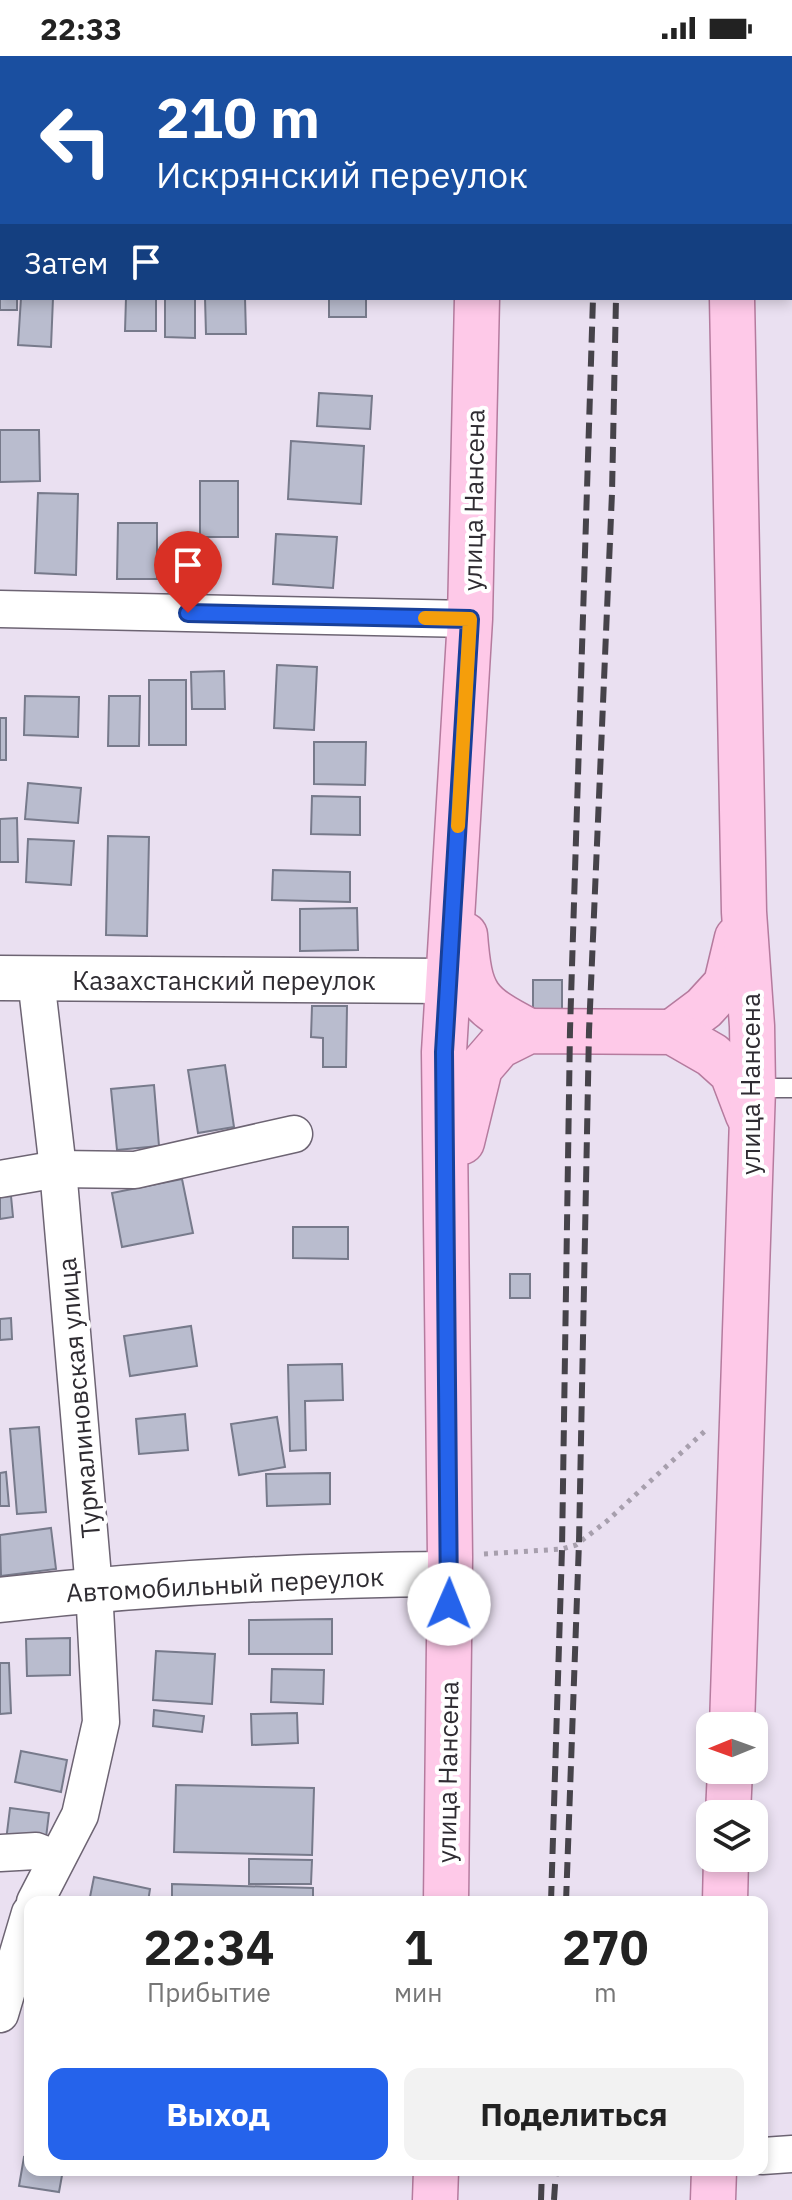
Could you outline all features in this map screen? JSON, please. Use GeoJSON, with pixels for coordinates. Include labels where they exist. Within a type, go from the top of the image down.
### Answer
{"type":"FeatureCollection","features":[{"type":"Feature","properties":{"kind":"main road","name":"улица Нансена"},"geometry":{"type":"LineString","coordinates":[[446,1896],[450,1565],[444,1052],[470,619],[477,300]]}},
{"type":"Feature","properties":{"kind":"main road","name":"улица Нансена"},"geometry":{"type":"LineString","coordinates":[[732,300],[744,912],[752,1026],[766,1101],[745,1394],[733,1712]]}},
{"type":"Feature","properties":{"kind":"main road"},"geometry":{"type":"LineString","coordinates":[[455,875],[468,978],[484,1005],[529,1031]]}},
{"type":"Feature","properties":{"kind":"main road"},"geometry":{"type":"LineString","coordinates":[[672,1032],[704,1008],[726,984],[744,912]]}},
{"type":"Feature","properties":{"kind":"main road"},"geometry":{"type":"LineString","coordinates":[[445,1202],[480,1068],[499,1046],[529,1031],[672,1032],[712,1055],[766,1101]]}},
{"type":"Feature","properties":{"kind":"main road"},"geometry":{"type":"LineString","coordinates":[[725,1896],[726,1872]]}},
{"type":"Feature","properties":{"kind":"main road"},"geometry":{"type":"LineString","coordinates":[[435,2200],[436,2176]]}},
{"type":"Feature","properties":{"kind":"main road"},"geometry":{"type":"LineString","coordinates":[[713,2200],[714,2176]]}},
{"type":"Feature","properties":{"kind":"street"},"geometry":{"type":"LineString","coordinates":[[0,609],[470,619]]}},
{"type":"Feature","properties":{"kind":"street","name":"Казахстанский переулок"},"geometry":{"type":"LineString","coordinates":[[18,978],[448,981]]}},
{"type":"Feature","properties":{"kind":"street","name":"Турмалиновская улица"},"geometry":{"type":"LineString","coordinates":[[18,978],[58,1169],[94,1589],[101,1722],[80,1815],[38,1896]]}},
{"type":"Feature","properties":{"kind":"street"},"geometry":{"type":"LineString","coordinates":[[0,1179],[58,1169],[135,1170],[294,1134]]}},
{"type":"Feature","properties":{"kind":"street","name":"Автомобильный переулок"},"geometry":{"type":"LineString","coordinates":[[0,1600],[94,1589],[353,1575],[450,1565]]}},
{"type":"Feature","properties":{"kind":"street"},"geometry":{"type":"LineString","coordinates":[[0,1853],[36,1851],[56,1859]]}},
{"type":"Feature","properties":{"kind":"street"},"geometry":{"type":"LineString","coordinates":[[0,2014],[24,1933]]}},
{"type":"Feature","properties":{"kind":"street"},"geometry":{"type":"LineString","coordinates":[[768,2156],[792,2154]]}},
{"type":"Feature","properties":{"kind":"path"},"geometry":{"type":"LineString","coordinates":[[450,1565],[576,1545],[607,1521],[745,1394]]}},
{"type":"Feature","properties":{"kind":"building"},"geometry":{"type":"Polygon","coordinates":[[[0,300],[17,300],[17,310],[0,310],[0,300]]]}},
{"type":"Feature","properties":{"kind":"building"},"geometry":{"type":"Polygon","coordinates":[[[21,300],[53,300],[51,347],[18,345],[21,300]]]}},
{"type":"Feature","properties":{"kind":"building"},"geometry":{"type":"Polygon","coordinates":[[[126,300],[156,300],[156,331],[125,331],[126,300]]]}},
{"type":"Feature","properties":{"kind":"building"},"geometry":{"type":"Polygon","coordinates":[[[165,300],[195,300],[195,338],[165,337],[165,300]]]}},
{"type":"Feature","properties":{"kind":"building"},"geometry":{"type":"Polygon","coordinates":[[[205,300],[245,300],[246,334],[206,334],[205,300]]]}},
{"type":"Feature","properties":{"kind":"building"},"geometry":{"type":"Polygon","coordinates":[[[329,300],[366,300],[366,317],[329,317],[329,300]]]}},
{"type":"Feature","properties":{"kind":"building"},"geometry":{"type":"Polygon","coordinates":[[[319,393],[372,396],[370,429],[317,426],[319,393]]]}},
{"type":"Feature","properties":{"kind":"building"},"geometry":{"type":"Polygon","coordinates":[[[0,430],[39,430],[40,481],[0,482],[0,430]]]}},
{"type":"Feature","properties":{"kind":"building"},"geometry":{"type":"Polygon","coordinates":[[[291,441],[364,446],[361,504],[288,499],[291,441]]]}},
{"type":"Feature","properties":{"kind":"building"},"geometry":{"type":"Polygon","coordinates":[[[200,481],[238,481],[238,537],[200,537],[200,481]]]}},
{"type":"Feature","properties":{"kind":"building"},"geometry":{"type":"Polygon","coordinates":[[[38,493],[78,494],[76,575],[35,573],[38,493]]]}},
{"type":"Feature","properties":{"kind":"building"},"geometry":{"type":"Polygon","coordinates":[[[118,523],[157,523],[157,579],[117,579],[118,523]]]}},
{"type":"Feature","properties":{"kind":"building"},"geometry":{"type":"Polygon","coordinates":[[[276,534],[337,537],[333,588],[273,584],[276,534]]]}},
{"type":"Feature","properties":{"kind":"building"},"geometry":{"type":"Polygon","coordinates":[[[277,665],[317,667],[314,730],[274,728],[277,665]]]}},
{"type":"Feature","properties":{"kind":"building"},"geometry":{"type":"Polygon","coordinates":[[[224,671],[225,709],[192,709],[191,672],[224,671]]]}},
{"type":"Feature","properties":{"kind":"building"},"geometry":{"type":"Polygon","coordinates":[[[149,680],[186,680],[186,745],[149,745],[149,680]]]}},
{"type":"Feature","properties":{"kind":"building"},"geometry":{"type":"Polygon","coordinates":[[[25,696],[79,697],[78,737],[24,735],[25,696]]]}},
{"type":"Feature","properties":{"kind":"building"},"geometry":{"type":"Polygon","coordinates":[[[109,696],[140,696],[139,746],[108,746],[109,696]]]}},
{"type":"Feature","properties":{"kind":"building"},"geometry":{"type":"Polygon","coordinates":[[[0,718],[6,718],[6,760],[0,760],[0,718]]]}},
{"type":"Feature","properties":{"kind":"building"},"geometry":{"type":"Polygon","coordinates":[[[314,742],[366,742],[365,785],[314,784],[314,742]]]}},
{"type":"Feature","properties":{"kind":"building"},"geometry":{"type":"Polygon","coordinates":[[[28,783],[81,788],[78,823],[25,819],[28,783]]]}},
{"type":"Feature","properties":{"kind":"building"},"geometry":{"type":"Polygon","coordinates":[[[312,796],[360,797],[360,835],[311,834],[312,796]]]}},
{"type":"Feature","properties":{"kind":"building"},"geometry":{"type":"Polygon","coordinates":[[[17,818],[18,862],[0,862],[0,819],[17,818]]]}},
{"type":"Feature","properties":{"kind":"building"},"geometry":{"type":"Polygon","coordinates":[[[108,836],[149,837],[147,936],[106,935],[108,836]]]}},
{"type":"Feature","properties":{"kind":"building"},"geometry":{"type":"Polygon","coordinates":[[[28,839],[74,841],[71,885],[26,882],[28,839]]]}},
{"type":"Feature","properties":{"kind":"building"},"geometry":{"type":"Polygon","coordinates":[[[273,870],[350,872],[350,902],[272,900],[273,870]]]}},
{"type":"Feature","properties":{"kind":"building"},"geometry":{"type":"Polygon","coordinates":[[[357,908],[358,950],[300,951],[300,909],[357,908]]]}},
{"type":"Feature","properties":{"kind":"building"},"geometry":{"type":"Polygon","coordinates":[[[533,980],[562,980],[562,1011],[533,1011],[533,980]]]}},
{"type":"Feature","properties":{"kind":"building"},"geometry":{"type":"Polygon","coordinates":[[[312,1006],[347,1006],[346,1067],[323,1067],[323,1038],[311,1037],[312,1006]]]}},
{"type":"Feature","properties":{"kind":"building"},"geometry":{"type":"Polygon","coordinates":[[[225,1065],[234,1127],[198,1133],[188,1070],[225,1065]]]}},
{"type":"Feature","properties":{"kind":"building"},"geometry":{"type":"Polygon","coordinates":[[[154,1085],[159,1146],[117,1150],[111,1089],[154,1085]]]}},
{"type":"Feature","properties":{"kind":"building"},"geometry":{"type":"Polygon","coordinates":[[[182,1179],[193,1233],[122,1247],[112,1193],[182,1179]]]}},
{"type":"Feature","properties":{"kind":"building"},"geometry":{"type":"Polygon","coordinates":[[[11,1196],[13,1217],[0,1219],[0,1197],[11,1196]]]}},
{"type":"Feature","properties":{"kind":"building"},"geometry":{"type":"Polygon","coordinates":[[[293,1227],[348,1227],[348,1259],[293,1258],[293,1227]]]}},
{"type":"Feature","properties":{"kind":"building"},"geometry":{"type":"Polygon","coordinates":[[[510,1274],[530,1274],[530,1298],[510,1298],[510,1274]]]}},
{"type":"Feature","properties":{"kind":"building"},"geometry":{"type":"Polygon","coordinates":[[[11,1318],[12,1339],[0,1340],[0,1319],[11,1318]]]}},
{"type":"Feature","properties":{"kind":"building"},"geometry":{"type":"Polygon","coordinates":[[[191,1326],[197,1366],[130,1376],[124,1336],[191,1326]]]}},
{"type":"Feature","properties":{"kind":"building"},"geometry":{"type":"Polygon","coordinates":[[[342,1364],[343,1400],[305,1401],[306,1450],[290,1451],[288,1365],[342,1364]]]}},
{"type":"Feature","properties":{"kind":"building"},"geometry":{"type":"Polygon","coordinates":[[[185,1414],[188,1450],[139,1454],[136,1419],[185,1414]]]}},
{"type":"Feature","properties":{"kind":"building"},"geometry":{"type":"Polygon","coordinates":[[[277,1417],[285,1467],[239,1475],[231,1424],[277,1417]]]}},
{"type":"Feature","properties":{"kind":"building"},"geometry":{"type":"Polygon","coordinates":[[[39,1427],[46,1512],[17,1514],[10,1429],[39,1427]]]}},
{"type":"Feature","properties":{"kind":"building"},"geometry":{"type":"Polygon","coordinates":[[[6,1472],[9,1506],[0,1506],[0,1473],[6,1472]]]}},
{"type":"Feature","properties":{"kind":"building"},"geometry":{"type":"Polygon","coordinates":[[[330,1473],[330,1504],[267,1506],[266,1474],[330,1473]]]}},
{"type":"Feature","properties":{"kind":"building"},"geometry":{"type":"Polygon","coordinates":[[[51,1528],[56,1569],[1,1576],[0,1535],[51,1528]]]}},
{"type":"Feature","properties":{"kind":"building"},"geometry":{"type":"Polygon","coordinates":[[[332,1619],[332,1654],[249,1654],[249,1620],[332,1619]]]}},
{"type":"Feature","properties":{"kind":"building"},"geometry":{"type":"Polygon","coordinates":[[[70,1638],[70,1675],[27,1676],[26,1639],[70,1638]]]}},
{"type":"Feature","properties":{"kind":"building"},"geometry":{"type":"Polygon","coordinates":[[[156,1651],[215,1654],[212,1704],[153,1700],[156,1651]]]}},
{"type":"Feature","properties":{"kind":"building"},"geometry":{"type":"Polygon","coordinates":[[[0,1663],[9,1663],[11,1713],[0,1714],[0,1663]]]}},
{"type":"Feature","properties":{"kind":"building"},"geometry":{"type":"Polygon","coordinates":[[[272,1669],[324,1670],[323,1704],[271,1702],[272,1669]]]}},
{"type":"Feature","properties":{"kind":"building"},"geometry":{"type":"Polygon","coordinates":[[[154,1710],[204,1716],[202,1732],[153,1726],[154,1710]]]}},
{"type":"Feature","properties":{"kind":"building"},"geometry":{"type":"Polygon","coordinates":[[[297,1713],[298,1743],[252,1745],[251,1714],[297,1713]]]}},
{"type":"Feature","properties":{"kind":"building"},"geometry":{"type":"Polygon","coordinates":[[[21,1751],[67,1760],[61,1792],[15,1782],[21,1751]]]}},
{"type":"Feature","properties":{"kind":"building"},"geometry":{"type":"Polygon","coordinates":[[[176,1785],[314,1788],[312,1855],[174,1852],[176,1785]]]}},
{"type":"Feature","properties":{"kind":"building"},"geometry":{"type":"Polygon","coordinates":[[[10,1808],[49,1813],[45,1846],[6,1841],[10,1808]]]}},
{"type":"Feature","properties":{"kind":"building"},"geometry":{"type":"Polygon","coordinates":[[[249,1859],[312,1860],[311,1884],[249,1884],[249,1859]]]}},
{"type":"Feature","properties":{"kind":"building"},"geometry":{"type":"Polygon","coordinates":[[[94,1877],[150,1889],[149,1896],[90,1896],[94,1877]]]}},
{"type":"Feature","properties":{"kind":"building"},"geometry":{"type":"Polygon","coordinates":[[[172,1884],[313,1888],[313,1896],[172,1896],[172,1884]]]}},
{"type":"Feature","properties":{"kind":"building"},"geometry":{"type":"Polygon","coordinates":[[[24,2157],[24,2176],[62,2176],[59,2192],[19,2186],[24,2157]]]}},
{"type":"Feature","properties":{"kind":"railway"},"geometry":{"type":"LineString","coordinates":[[551,1896],[562,1549],[570,1030],[593,300]]}},
{"type":"Feature","properties":{"kind":"railway"},"geometry":{"type":"LineString","coordinates":[[566,1896],[579,1542],[589,1031],[612,493],[616,300]]}},
{"type":"Feature","properties":{"kind":"railway"},"geometry":{"type":"LineString","coordinates":[[541,2200],[542,2176]]}},
{"type":"Feature","properties":{"kind":"railway"},"geometry":{"type":"LineString","coordinates":[[554,2200],[556,2176]]}},
{"type":"Feature","properties":{"kind":"slow traffic"},"geometry":{"type":"LineString","coordinates":[[425,618],[470,619],[458,826]]}},
{"type":"Feature","properties":{"kind":"route"},"geometry":{"type":"LineString","coordinates":[[188,613],[470,619],[444,1052],[449,1604]]}}]}
